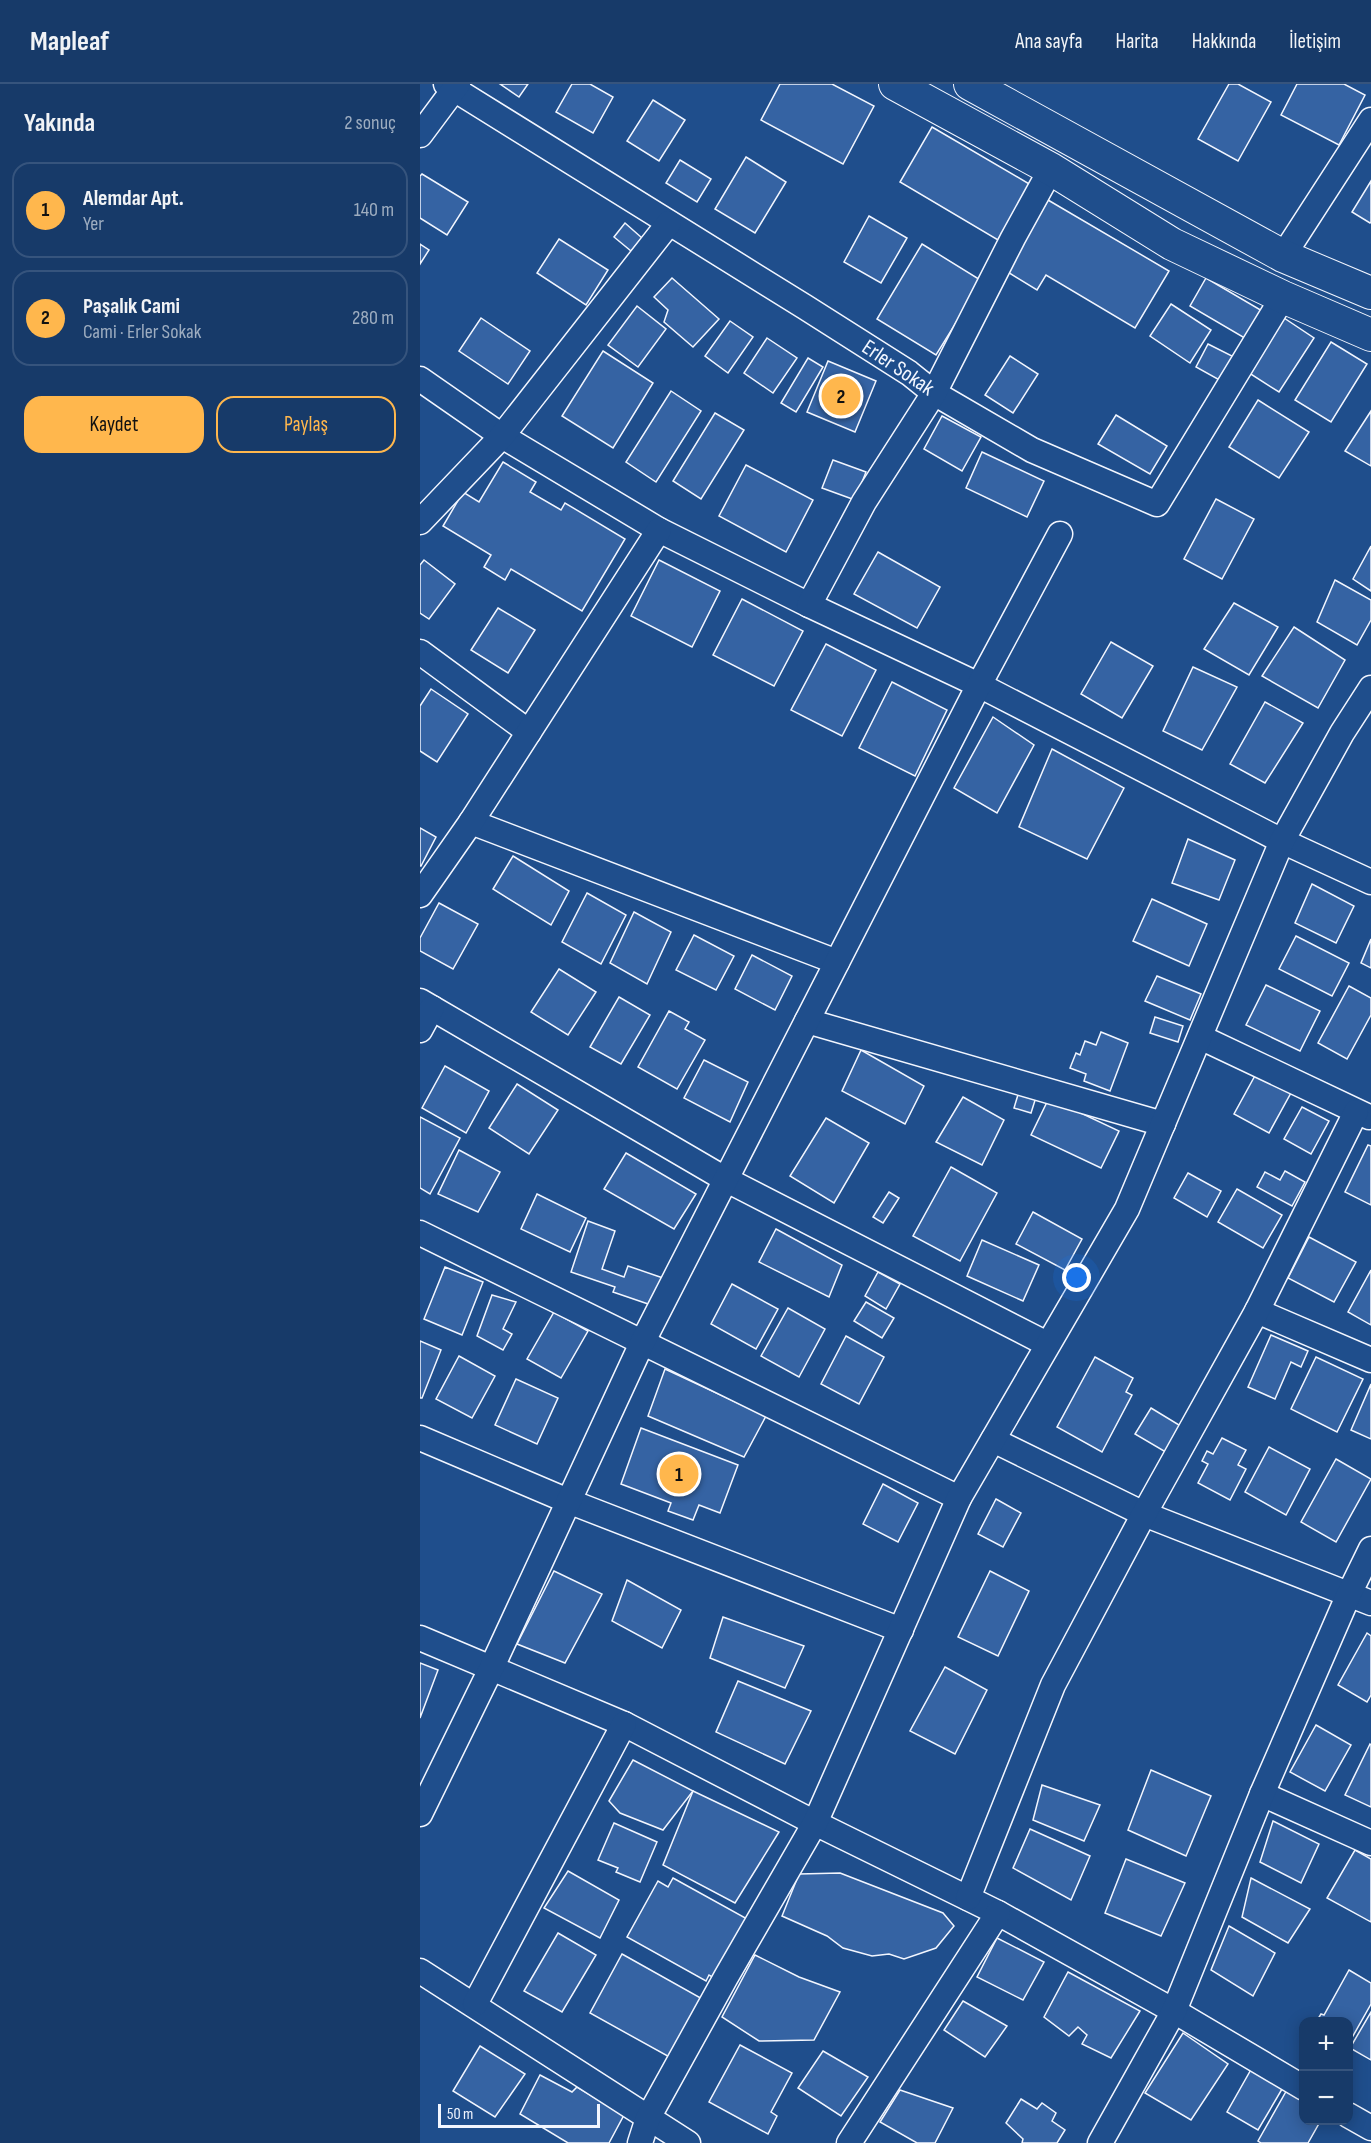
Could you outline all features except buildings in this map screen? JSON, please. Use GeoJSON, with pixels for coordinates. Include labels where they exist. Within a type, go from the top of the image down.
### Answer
{"type":"FeatureCollection","features":[{"type":"Feature","properties":{"kind":"main road"},"geometry":{"type":"LineString","coordinates":[[896,84],[1051,169],[1172,244],[1283,297],[1371,335]]}},
{"type":"Feature","properties":{"kind":"main road"},"geometry":{"type":"LineString","coordinates":[[970,84],[1283,256],[1371,293]]}},
{"type":"Feature","properties":{"kind":"street"},"geometry":{"type":"LineString","coordinates":[[420,135],[453,86]]}},
{"type":"Feature","properties":{"kind":"street","name":"Erler Sokak"},"geometry":{"type":"LineString","coordinates":[[453,86],[909,374],[934,393],[1032,450],[1157,504],[1283,297]]}},
{"type":"Feature","properties":{"kind":"street"},"geometry":{"type":"LineString","coordinates":[[1283,256],[1371,120]]}},
{"type":"Feature","properties":{"kind":"street"},"geometry":{"type":"LineString","coordinates":[[808,605],[864,502],[934,393],[1012,238],[1051,169]]}},
{"type":"Feature","properties":{"kind":"street"},"geometry":{"type":"LineString","coordinates":[[420,522],[502,436],[669,224]]}},
{"type":"Feature","properties":{"kind":"street"},"geometry":{"type":"LineString","coordinates":[[420,380],[502,436],[659,530],[808,605],[979,685],[1281,841],[1371,882]]}},
{"type":"Feature","properties":{"kind":"street"},"geometry":{"type":"LineString","coordinates":[[420,895],[471,822],[659,530]]}},
{"type":"Feature","properties":{"kind":"street"},"geometry":{"type":"LineString","coordinates":[[420,1814],[490,1670],[642,1342],[979,685],[1060,534]]}},
{"type":"Feature","properties":{"kind":"street"},"geometry":{"type":"LineString","coordinates":[[420,652],[529,732]]}},
{"type":"Feature","properties":{"kind":"street"},"geometry":{"type":"LineString","coordinates":[[639,2143],[648,2118],[815,1823],[959,1498],[1127,1209],[1281,841],[1371,688]]}},
{"type":"Feature","properties":{"kind":"street"},"geometry":{"type":"LineString","coordinates":[[471,822],[837,962]]}},
{"type":"Feature","properties":{"kind":"street"},"geometry":{"type":"LineString","coordinates":[[420,1030],[426,1004],[725,1179],[1047,1344]]}},
{"type":"Feature","properties":{"kind":"street"},"geometry":{"type":"LineString","coordinates":[[807,1021],[1163,1124]]}},
{"type":"Feature","properties":{"kind":"street"},"geometry":{"type":"LineString","coordinates":[[968,1898],[1053,1685],[1144,1514],[1364,1115],[1200,1037]]}},
{"type":"Feature","properties":{"kind":"street"},"geometry":{"type":"LineString","coordinates":[[420,1233],[959,1498]]}},
{"type":"Feature","properties":{"kind":"street"},"geometry":{"type":"LineString","coordinates":[[1257,1311],[1371,1360]]}},
{"type":"Feature","properties":{"kind":"street"},"geometry":{"type":"LineString","coordinates":[[420,1438],[568,1501],[901,1630]]}},
{"type":"Feature","properties":{"kind":"street"},"geometry":{"type":"LineString","coordinates":[[993,1440],[1144,1514],[1360,1598]]}},
{"type":"Feature","properties":{"kind":"street"},"geometry":{"type":"LineString","coordinates":[[1100,2143],[1174,2011],[1262,1794],[1360,1598],[1371,1549]]}},
{"type":"Feature","properties":{"kind":"street"},"geometry":{"type":"LineString","coordinates":[[420,1638],[490,1670],[624,1724],[815,1823],[998,1913],[1174,2011],[1299,2085]]}},
{"type":"Feature","properties":{"kind":"street"},"geometry":{"type":"LineString","coordinates":[[475,2004],[624,1724]]}},
{"type":"Feature","properties":{"kind":"street"},"geometry":{"type":"LineString","coordinates":[[1262,1794],[1371,1843]]}},
{"type":"Feature","properties":{"kind":"street"},"geometry":{"type":"LineString","coordinates":[[849,2143],[998,1913]]}},
{"type":"Feature","properties":{"kind":"street"},"geometry":{"type":"LineString","coordinates":[[420,1971],[475,2004],[688,2143]]}},
{"type":"Feature","properties":{"kind":"street"},"geometry":{"type":"LineString","coordinates":[[1353,2118],[1371,2128]]}},
{"type":"Feature","properties":{"kind":"place","name":"Paşalık Cami"},"geometry":{"type":"Point","coordinates":[841,396]}},
{"type":"Feature","properties":{"kind":"place","name":"Alemdar Apt."},"geometry":{"type":"Point","coordinates":[679,1474]}}]}
